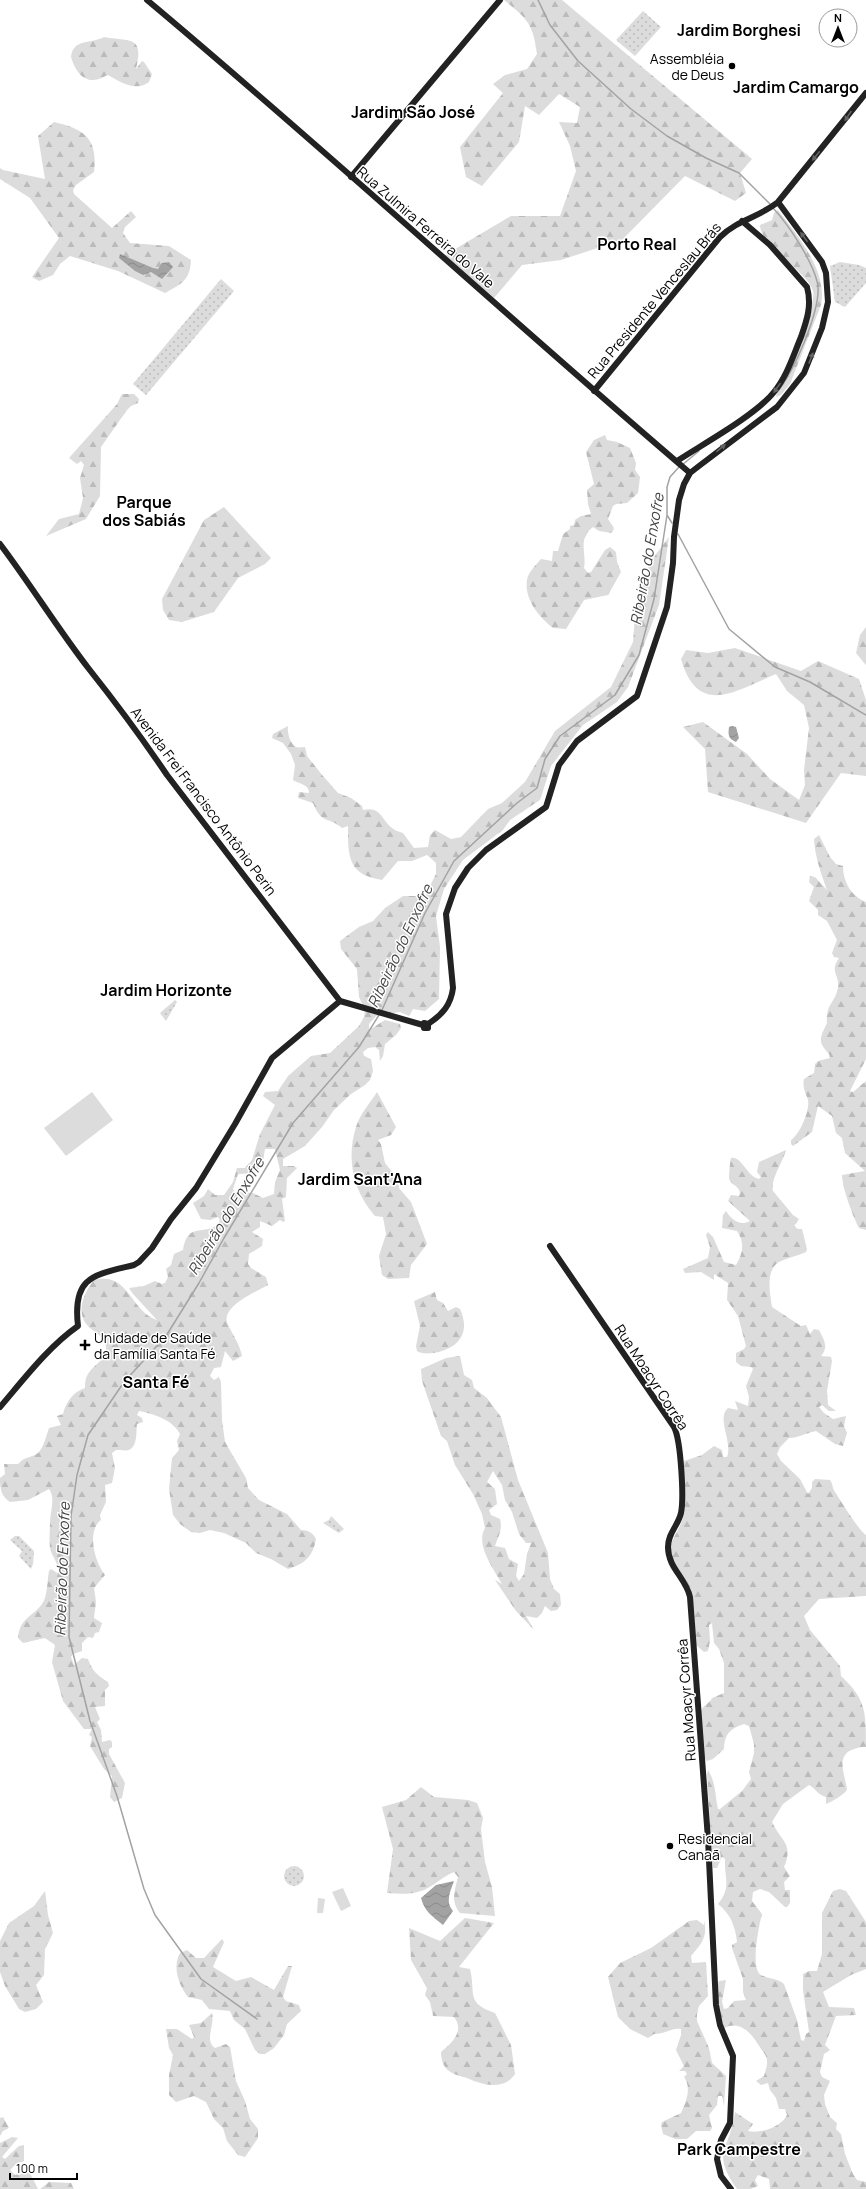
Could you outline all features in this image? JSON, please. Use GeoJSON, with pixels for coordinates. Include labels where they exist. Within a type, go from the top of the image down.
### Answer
{"type":"FeatureCollection","features":[{"type":"Feature","properties":{"kind":"street","name":"Rua Zulmira Ferreira do Vale"},"geometry":{"type":"LineString","coordinates":[[147,0],[594,391],[690,473]]}},
{"type":"Feature","properties":{"kind":"street"},"geometry":{"type":"LineString","coordinates":[[351,177],[500,0]]}},
{"type":"Feature","properties":{"kind":"street","name":"Rua Presidente Venceslau Brás"},"geometry":{"type":"LineString","coordinates":[[594,391],[720,237],[734,224],[769,210],[776,204],[866,93]]}},
{"type":"Feature","properties":{"kind":"street"},"geometry":{"type":"LineString","coordinates":[[0,1407],[51,1350],[66,1335],[78,1326],[78,1303],[87,1281],[95,1275],[139,1262],[196,1188],[236,1124],[272,1058],[340,1000],[426,1025],[440,1017],[452,997],[453,988],[446,914],[455,888],[468,868],[486,850],[546,807],[559,765],[577,741],[594,726],[637,696],[667,607],[671,590],[674,537],[679,500],[690,473],[733,438],[777,407],[804,374],[822,328],[828,302],[827,280],[822,262],[776,204]]}},
{"type":"Feature","properties":{"kind":"street"},"geometry":{"type":"LineString","coordinates":[[678,462],[762,403],[773,393],[784,377],[805,326],[809,310],[809,299],[806,287],[776,252],[742,221]]}},
{"type":"Feature","properties":{"kind":"street","name":"Avenida Frei Francisco Antônio Perin"},"geometry":{"type":"LineString","coordinates":[[0,544],[89,669],[143,739],[167,775],[340,1000]]}},
{"type":"Feature","properties":{"kind":"street","name":"Rua Moacyr Corrêa"},"geometry":{"type":"LineString","coordinates":[[550,1246],[678,1434],[681,1514],[671,1531],[668,1547],[673,1567],[684,1581],[690,1597],[708,1839],[716,2005],[718,2021],[733,2056],[730,2124],[721,2140],[717,2159],[721,2176],[731,2189]]}},
{"type":"Feature","properties":{"kind":"green space"},"geometry":{"type":"Polygon","coordinates":[[[504,0],[562,0],[752,159],[740,173],[746,193],[735,201],[685,176],[622,240],[561,260],[522,265],[494,298],[445,255],[511,216],[560,216],[576,171],[570,146],[559,122],[577,123],[580,107],[559,94],[539,115],[525,106],[519,142],[482,186],[466,177],[460,147],[503,93],[493,84],[505,75],[527,69],[537,54],[533,35],[528,22],[504,0]]]}},
{"type":"Feature","properties":{"kind":"green space"},"geometry":{"type":"Polygon","coordinates":[[[643,11],[661,27],[635,56],[616,40],[643,11]]]}},
{"type":"Feature","properties":{"kind":"green space"},"geometry":{"type":"Polygon","coordinates":[[[104,37],[128,40],[137,45],[138,58],[136,69],[142,61],[144,62],[152,74],[149,82],[144,85],[133,86],[123,83],[108,75],[100,79],[88,80],[80,75],[71,57],[72,51],[79,44],[104,37]]]}},
{"type":"Feature","properties":{"kind":"green space"},"geometry":{"type":"Polygon","coordinates":[[[54,122],[74,128],[81,132],[87,137],[94,151],[94,172],[76,185],[73,190],[74,194],[112,228],[131,211],[136,217],[125,227],[123,233],[130,243],[169,246],[191,260],[189,273],[184,281],[165,293],[118,271],[70,256],[60,264],[53,275],[39,281],[32,277],[59,238],[30,198],[0,179],[0,168],[3,170],[45,179],[38,136],[54,122]]]}},
{"type":"Feature","properties":{"kind":"green space"},"geometry":{"type":"Polygon","coordinates":[[[778,210],[809,254],[820,279],[822,292],[821,305],[790,384],[781,395],[776,397],[780,386],[791,368],[797,352],[809,317],[813,297],[813,291],[803,275],[775,250],[762,233],[760,225],[772,220],[774,213],[778,210]]]}},
{"type":"Feature","properties":{"kind":"green space"},"geometry":{"type":"Polygon","coordinates":[[[840,262],[859,265],[866,268],[866,283],[845,307],[835,302],[830,266],[840,262]]]}},
{"type":"Feature","properties":{"kind":"green space"},"geometry":{"type":"Polygon","coordinates":[[[221,279],[234,291],[146,395],[133,384],[221,279]]]}},
{"type":"Feature","properties":{"kind":"green space"},"geometry":{"type":"Polygon","coordinates":[[[122,394],[134,394],[139,399],[138,403],[131,406],[127,410],[101,447],[100,496],[86,519],[46,536],[59,519],[79,514],[83,498],[80,478],[84,465],[81,461],[77,464],[69,458],[117,404],[122,394]]]}},
{"type":"Feature","properties":{"kind":"green space"},"geometry":{"type":"Polygon","coordinates":[[[605,435],[607,440],[617,442],[630,448],[636,463],[635,470],[640,477],[638,493],[627,503],[616,504],[613,506],[608,519],[614,528],[612,533],[599,531],[593,527],[585,536],[584,568],[588,573],[591,572],[605,550],[610,547],[616,552],[617,562],[621,572],[608,595],[584,600],[566,629],[553,628],[543,619],[530,601],[527,580],[532,569],[541,559],[552,561],[553,551],[558,551],[563,534],[570,529],[570,526],[574,525],[575,520],[581,516],[591,514],[588,504],[587,490],[594,484],[586,452],[594,440],[605,435]]]}},
{"type":"Feature","properties":{"kind":"green space"},"geometry":{"type":"Polygon","coordinates":[[[224,507],[271,558],[265,564],[238,578],[214,612],[182,622],[169,620],[163,610],[162,599],[204,520],[224,507]]]}},
{"type":"Feature","properties":{"kind":"green space"},"geometry":{"type":"Polygon","coordinates":[[[669,537],[659,605],[628,687],[617,702],[583,725],[551,766],[540,800],[510,820],[503,830],[463,860],[444,889],[436,916],[440,947],[439,999],[425,1011],[413,1009],[409,1016],[400,1012],[376,1016],[369,1024],[369,1030],[385,1020],[400,1024],[401,1028],[396,1035],[385,1044],[383,1056],[380,1061],[379,1050],[375,1047],[368,1048],[363,1052],[364,1056],[371,1059],[373,1071],[370,1080],[351,1094],[334,1110],[322,1127],[305,1146],[283,1159],[283,1166],[294,1166],[297,1168],[287,1178],[286,1197],[282,1199],[285,1221],[283,1222],[280,1220],[272,1226],[260,1221],[260,1227],[252,1232],[263,1239],[262,1246],[249,1254],[248,1264],[251,1268],[266,1277],[268,1285],[240,1301],[229,1312],[227,1318],[228,1325],[238,1344],[242,1356],[233,1361],[225,1351],[221,1367],[214,1368],[210,1376],[214,1380],[219,1377],[221,1382],[222,1420],[225,1442],[246,1478],[248,1488],[259,1500],[287,1514],[301,1530],[308,1531],[313,1535],[316,1539],[310,1555],[304,1562],[288,1569],[271,1559],[256,1553],[246,1543],[224,1533],[210,1530],[200,1533],[191,1532],[180,1524],[173,1515],[169,1489],[172,1458],[179,1450],[177,1441],[180,1434],[168,1421],[139,1411],[137,1415],[142,1418],[143,1422],[137,1424],[134,1445],[129,1450],[116,1450],[112,1453],[115,1468],[112,1483],[105,1485],[106,1502],[100,1515],[101,1520],[96,1525],[93,1539],[95,1555],[101,1570],[105,1575],[94,1588],[96,1602],[94,1618],[102,1623],[99,1632],[95,1633],[93,1638],[88,1637],[82,1643],[82,1651],[73,1654],[71,1657],[74,1665],[82,1658],[88,1659],[91,1667],[96,1673],[108,1682],[109,1686],[105,1690],[105,1706],[95,1707],[100,1719],[97,1722],[101,1730],[102,1742],[110,1740],[112,1742],[112,1747],[109,1749],[109,1754],[125,1783],[122,1798],[114,1802],[110,1797],[112,1776],[104,1769],[90,1746],[92,1737],[89,1735],[92,1729],[84,1729],[63,1701],[52,1662],[55,1645],[45,1638],[23,1643],[18,1638],[21,1626],[44,1601],[49,1571],[51,1569],[57,1573],[59,1571],[50,1548],[52,1497],[49,1489],[28,1500],[10,1502],[3,1495],[1,1489],[0,1478],[5,1474],[4,1464],[18,1464],[40,1451],[49,1428],[61,1425],[57,1416],[63,1414],[66,1405],[77,1392],[85,1388],[86,1379],[89,1372],[104,1356],[106,1344],[99,1335],[87,1325],[82,1314],[85,1295],[94,1280],[106,1279],[115,1281],[122,1286],[141,1309],[157,1320],[129,1288],[144,1286],[155,1281],[162,1284],[165,1283],[168,1277],[166,1269],[171,1265],[174,1254],[183,1250],[188,1236],[196,1231],[205,1230],[217,1225],[220,1220],[218,1217],[210,1220],[201,1219],[193,1203],[204,1196],[208,1189],[215,1195],[224,1195],[233,1182],[237,1168],[245,1168],[252,1160],[260,1134],[275,1105],[263,1096],[265,1092],[278,1091],[288,1076],[311,1056],[330,1053],[359,1026],[364,1017],[365,1010],[359,997],[357,969],[341,949],[340,941],[359,927],[373,921],[385,908],[403,896],[425,896],[436,874],[436,863],[427,855],[412,861],[398,861],[382,880],[362,874],[352,862],[348,846],[348,826],[342,828],[322,817],[316,810],[313,803],[298,798],[299,792],[309,793],[309,790],[306,786],[293,780],[295,765],[291,754],[283,743],[272,738],[273,734],[288,726],[292,743],[296,747],[305,747],[307,756],[338,793],[351,798],[362,806],[363,810],[370,809],[379,813],[390,826],[403,833],[414,848],[428,847],[430,835],[435,830],[451,839],[461,837],[488,809],[502,803],[525,782],[555,731],[611,687],[633,642],[635,616],[650,562],[669,537]],[[265,1149],[263,1162],[258,1166],[260,1173],[238,1174],[233,1189],[235,1192],[253,1193],[263,1198],[274,1194],[275,1182],[280,1170],[275,1149],[265,1149]]]}},
{"type":"Feature","properties":{"kind":"green space"},"geometry":{"type":"Polygon","coordinates":[[[866,627],[866,665],[856,653],[860,635],[866,627]]]}},
{"type":"Feature","properties":{"kind":"green space"},"geometry":{"type":"Polygon","coordinates":[[[735,648],[801,671],[818,661],[859,679],[866,700],[866,776],[841,773],[806,823],[708,792],[705,749],[683,727],[703,722],[747,754],[770,779],[799,800],[805,785],[804,770],[809,728],[804,705],[787,691],[776,674],[733,692],[720,695],[708,694],[697,689],[688,677],[681,659],[686,650],[708,653],[735,648]]]}},
{"type":"Feature","properties":{"kind":"green space"},"geometry":{"type":"Polygon","coordinates":[[[819,835],[830,857],[836,864],[843,866],[844,878],[849,888],[856,896],[866,902],[866,1059],[850,1091],[853,1092],[866,1081],[866,1230],[859,1228],[851,1210],[842,1180],[842,1175],[865,1171],[845,1153],[842,1138],[836,1133],[832,1116],[818,1106],[812,1132],[793,1146],[791,1144],[791,1140],[798,1133],[801,1127],[807,1110],[808,1100],[804,1087],[804,1079],[814,1073],[815,1064],[818,1061],[830,1058],[821,1042],[821,1036],[827,1023],[827,1012],[838,988],[835,967],[839,958],[834,957],[832,953],[837,940],[827,921],[818,915],[818,910],[809,901],[814,887],[809,882],[810,876],[815,877],[827,890],[815,846],[814,839],[819,835]]]}},
{"type":"Feature","properties":{"kind":"green space"},"geometry":{"type":"Polygon","coordinates":[[[175,1000],[177,1002],[166,1021],[160,1013],[175,1000]]]}},
{"type":"Feature","properties":{"kind":"green space"},"geometry":{"type":"Polygon","coordinates":[[[92,1092],[113,1120],[66,1156],[44,1128],[92,1092]]]}},
{"type":"Feature","properties":{"kind":"green space"},"geometry":{"type":"Polygon","coordinates":[[[377,1092],[396,1127],[391,1135],[378,1140],[381,1144],[385,1163],[396,1177],[399,1188],[411,1202],[427,1244],[411,1265],[409,1278],[388,1279],[382,1275],[379,1256],[386,1234],[383,1217],[375,1216],[361,1196],[352,1163],[353,1139],[356,1127],[363,1113],[377,1092]]]}},
{"type":"Feature","properties":{"kind":"green space"},"geometry":{"type":"Polygon","coordinates":[[[786,1150],[773,1181],[773,1191],[793,1215],[799,1219],[794,1226],[798,1229],[802,1229],[807,1249],[806,1252],[779,1262],[775,1266],[770,1276],[770,1296],[772,1307],[801,1326],[806,1325],[810,1334],[814,1329],[819,1330],[825,1346],[825,1350],[821,1356],[831,1357],[832,1361],[827,1391],[828,1405],[836,1411],[829,1411],[822,1405],[819,1407],[824,1413],[833,1419],[846,1416],[844,1426],[847,1433],[843,1446],[835,1444],[816,1431],[789,1438],[780,1447],[777,1454],[781,1461],[800,1479],[808,1494],[812,1488],[812,1482],[815,1479],[830,1480],[834,1490],[846,1509],[859,1528],[866,1535],[866,1596],[819,1599],[804,1616],[810,1630],[840,1666],[841,1676],[860,1699],[865,1715],[866,1747],[854,1749],[844,1756],[843,1767],[847,1790],[843,1794],[826,1804],[826,1797],[821,1795],[809,1785],[783,1804],[772,1822],[787,1848],[788,1853],[784,1867],[790,1876],[784,1882],[785,1890],[790,1890],[790,1903],[787,1907],[785,1907],[769,1892],[760,1889],[753,1892],[752,1901],[762,1914],[756,1946],[756,1964],[761,1975],[784,1984],[797,2020],[801,2040],[804,2041],[806,2034],[809,2032],[803,1990],[803,1974],[809,1971],[817,1971],[822,1954],[822,1913],[833,1891],[840,1889],[846,1891],[866,1922],[866,1969],[851,1975],[823,1992],[829,2007],[854,2008],[856,2015],[836,2016],[825,2045],[830,2050],[824,2054],[820,2072],[822,2077],[830,2081],[824,2095],[825,2104],[830,2117],[837,2123],[836,2129],[841,2134],[845,2154],[853,2174],[857,2180],[866,2182],[866,2189],[770,2189],[769,2179],[758,2175],[755,2180],[758,2186],[751,2189],[737,2189],[725,2166],[723,2158],[724,2151],[733,2125],[735,2112],[753,2124],[748,2131],[753,2132],[770,2129],[780,2123],[787,2115],[785,2109],[779,2109],[776,2098],[770,2090],[768,2083],[761,2085],[756,2081],[764,2076],[767,2066],[766,2057],[751,2034],[742,2027],[730,2026],[724,2028],[720,2017],[717,1998],[717,1986],[719,1981],[726,1980],[722,2002],[724,2009],[728,2008],[734,2001],[746,2000],[743,1992],[743,1979],[732,1948],[732,1945],[737,1942],[735,1930],[729,1916],[718,1904],[725,1892],[726,1887],[725,1859],[722,1857],[717,1868],[713,1868],[707,1774],[708,1770],[714,1784],[718,1809],[720,1809],[742,1791],[751,1779],[749,1772],[754,1753],[754,1744],[749,1726],[744,1724],[735,1728],[729,1733],[725,1740],[724,1749],[713,1759],[707,1761],[703,1757],[699,1732],[700,1714],[703,1707],[712,1698],[724,1693],[724,1663],[719,1649],[714,1643],[712,1623],[709,1625],[710,1641],[708,1651],[704,1652],[696,1645],[684,1582],[671,1569],[668,1561],[669,1548],[683,1519],[684,1499],[682,1467],[684,1461],[702,1455],[714,1446],[722,1450],[723,1457],[727,1457],[728,1444],[724,1424],[725,1412],[728,1408],[738,1410],[735,1401],[748,1406],[749,1397],[746,1386],[753,1369],[751,1367],[741,1366],[736,1362],[736,1353],[744,1349],[746,1346],[738,1316],[727,1300],[728,1283],[714,1274],[714,1280],[701,1272],[685,1273],[683,1269],[708,1258],[710,1247],[706,1235],[708,1232],[713,1237],[724,1262],[736,1265],[742,1252],[740,1235],[737,1231],[722,1228],[723,1215],[726,1211],[730,1217],[739,1223],[746,1223],[750,1221],[728,1201],[731,1195],[739,1196],[740,1193],[738,1188],[730,1181],[729,1178],[731,1158],[735,1158],[742,1163],[751,1175],[759,1179],[761,1177],[757,1172],[759,1162],[786,1150]]]}},
{"type":"Feature","properties":{"kind":"green space"},"geometry":{"type":"Polygon","coordinates":[[[435,1292],[437,1300],[443,1303],[448,1311],[456,1307],[460,1309],[463,1317],[464,1331],[458,1342],[453,1346],[439,1352],[422,1353],[417,1351],[416,1346],[420,1326],[414,1301],[435,1292]]]}},
{"type":"Feature","properties":{"kind":"green space"},"geometry":{"type":"Polygon","coordinates":[[[460,1356],[464,1375],[472,1380],[474,1388],[487,1398],[501,1417],[518,1480],[548,1553],[550,1579],[554,1589],[560,1594],[561,1605],[557,1610],[551,1611],[545,1606],[542,1613],[537,1618],[526,1616],[534,1630],[516,1611],[495,1580],[502,1584],[490,1564],[482,1542],[485,1528],[482,1514],[473,1494],[455,1465],[447,1441],[441,1436],[422,1381],[421,1369],[446,1358],[460,1356]],[[493,1471],[487,1482],[495,1489],[497,1504],[489,1510],[491,1515],[500,1519],[501,1523],[500,1533],[495,1546],[505,1548],[509,1559],[518,1564],[516,1576],[519,1581],[524,1574],[527,1554],[531,1543],[526,1543],[519,1534],[512,1512],[505,1500],[502,1485],[493,1471]]]}},
{"type":"Feature","properties":{"kind":"green space"},"geometry":{"type":"Polygon","coordinates":[[[331,1516],[344,1529],[339,1533],[323,1523],[329,1520],[331,1516]]]}},
{"type":"Feature","properties":{"kind":"green space"},"geometry":{"type":"Polygon","coordinates":[[[15,1536],[19,1536],[34,1551],[31,1569],[19,1556],[22,1551],[10,1540],[15,1536]]]}},
{"type":"Feature","properties":{"kind":"green space"},"geometry":{"type":"Polygon","coordinates":[[[421,1787],[434,1797],[468,1800],[477,1803],[483,1818],[481,1829],[485,1862],[492,1887],[495,1916],[460,1913],[454,1900],[458,1877],[454,1872],[419,1892],[406,1894],[387,1893],[393,1849],[382,1807],[406,1800],[421,1787]]]}},
{"type":"Feature","properties":{"kind":"green space"},"geometry":{"type":"Polygon","coordinates":[[[290,1866],[298,1866],[304,1872],[304,1880],[298,1886],[290,1886],[284,1880],[284,1872],[290,1866]]]}},
{"type":"Feature","properties":{"kind":"green space"},"geometry":{"type":"Polygon","coordinates":[[[343,1888],[351,1906],[341,1911],[332,1892],[343,1888]]]}},
{"type":"Feature","properties":{"kind":"green space"},"geometry":{"type":"Polygon","coordinates":[[[45,1891],[48,1915],[53,1933],[45,1949],[44,1975],[36,1985],[43,2002],[36,2009],[25,2012],[19,2009],[5,1986],[0,1972],[0,1941],[9,1923],[34,1906],[45,1891]]]}},
{"type":"Feature","properties":{"kind":"green space"},"geometry":{"type":"Polygon","coordinates":[[[318,1898],[325,1899],[323,1913],[317,1913],[318,1898]]]}},
{"type":"Feature","properties":{"kind":"green space"},"geometry":{"type":"Polygon","coordinates":[[[465,1918],[494,1923],[459,1967],[470,1969],[475,2001],[479,2005],[495,2013],[511,2045],[515,2074],[505,2083],[499,2085],[479,2083],[453,2074],[445,2067],[441,2052],[453,2041],[456,2036],[458,2032],[457,2022],[454,2017],[433,2016],[430,2002],[425,1995],[427,1988],[411,1960],[409,1928],[440,1941],[465,1918]]]}},
{"type":"Feature","properties":{"kind":"green space"},"geometry":{"type":"Polygon","coordinates":[[[697,1920],[704,1925],[704,1920],[705,1932],[701,1944],[691,1956],[692,1963],[706,1962],[708,1996],[699,2006],[697,2021],[709,2048],[712,2063],[726,2076],[724,2106],[722,2096],[718,2096],[717,2105],[709,2115],[712,2128],[710,2131],[696,2131],[687,2139],[675,2139],[663,2134],[661,2125],[662,2122],[681,2113],[687,2095],[688,2086],[684,2077],[687,2074],[685,2071],[679,2071],[684,2066],[676,2050],[681,2035],[681,2029],[654,2034],[648,2038],[630,2029],[618,2017],[608,1977],[620,1963],[651,1948],[689,1921],[697,1920]]]}},
{"type":"Feature","properties":{"kind":"green space"},"geometry":{"type":"Polygon","coordinates":[[[222,1939],[224,1942],[213,1967],[236,1981],[251,1977],[274,1990],[288,1966],[292,1966],[283,1997],[286,2001],[299,2005],[301,2011],[287,2024],[284,2035],[274,2048],[265,2054],[260,2054],[255,2050],[245,2029],[234,2020],[230,2011],[209,2009],[202,2000],[188,1997],[179,1982],[177,1964],[180,1953],[187,1950],[196,1958],[204,1958],[222,1939]]]}},
{"type":"Feature","properties":{"kind":"green space"},"geometry":{"type":"Polygon","coordinates":[[[212,2013],[213,2018],[210,2041],[215,2048],[226,2044],[230,2047],[236,2081],[245,2101],[250,2119],[258,2129],[258,2138],[245,2157],[238,2155],[227,2141],[223,2128],[214,2119],[206,2102],[194,2096],[176,2102],[169,2095],[169,2075],[173,2055],[169,2048],[166,2029],[177,2029],[192,2039],[194,2037],[189,2025],[201,2023],[212,2013]]]}},
{"type":"Feature","properties":{"kind":"green space"},"geometry":{"type":"Polygon","coordinates":[[[3,2117],[9,2128],[3,2131],[0,2136],[0,2118],[3,2117]]]}},
{"type":"Feature","properties":{"kind":"green space"},"geometry":{"type":"Polygon","coordinates":[[[12,2137],[18,2138],[2,2157],[5,2159],[19,2146],[24,2145],[24,2161],[15,2165],[10,2170],[15,2175],[29,2171],[38,2189],[0,2189],[0,2143],[12,2137]]]}},
{"type":"Feature","properties":{"kind":"green space"},"geometry":{"type":"Polygon","coordinates":[[[49,2182],[71,2183],[74,2189],[40,2189],[49,2182]]]}},
{"type":"Feature","properties":{"kind":"water"},"geometry":{"type":"Polygon","coordinates":[[[120,254],[153,268],[158,269],[162,263],[169,262],[173,267],[162,279],[151,272],[143,275],[135,271],[119,258],[120,254]]]}},
{"type":"Feature","properties":{"kind":"water"},"geometry":{"type":"Polygon","coordinates":[[[729,727],[736,727],[739,738],[736,742],[729,736],[729,727]]]}},
{"type":"Feature","properties":{"kind":"water"},"geometry":{"type":"Polygon","coordinates":[[[454,1881],[449,1900],[449,1904],[453,1911],[443,1925],[424,1907],[421,1898],[436,1885],[454,1881]]]}},
{"type":"Feature","properties":{"kind":"waterway","name":"Ribeirão do Enxofre"},"geometry":{"type":"LineString","coordinates":[[538,0],[550,25],[578,61],[631,109],[667,136],[706,158],[739,173],[771,205]]}},
{"type":"Feature","properties":{"kind":"waterway","name":"Ribeirão do Enxofre"},"geometry":{"type":"LineString","coordinates":[[773,208],[805,253],[814,272],[818,292],[812,322],[806,339],[791,371],[777,392]]}},
{"type":"Feature","properties":{"kind":"waterway","name":"Ribeirão do Enxofre"},"geometry":{"type":"LineString","coordinates":[[682,465],[699,451]]}},
{"type":"Feature","properties":{"kind":"waterway","name":"Ribeirão do Enxofre"},"geometry":{"type":"LineString","coordinates":[[382,1010],[425,913],[454,861],[517,803],[537,788],[545,759],[560,736],[615,695],[639,655],[654,599],[667,515],[667,487],[670,477],[679,467]]}},
{"type":"Feature","properties":{"kind":"waterway","name":"Ribeirão do Enxofre"},"geometry":{"type":"LineString","coordinates":[[667,515],[672,523]]}},
{"type":"Feature","properties":{"kind":"waterway"},"geometry":{"type":"LineString","coordinates":[[678,534],[729,629],[775,667],[810,682],[866,715]]}},
{"type":"Feature","properties":{"kind":"waterway","name":"Ribeirão do Enxofre"},"geometry":{"type":"LineString","coordinates":[[257,2019],[201,1979],[155,1915],[144,1889],[117,1796],[90,1721],[69,1637],[71,1516],[77,1475],[88,1435],[124,1382],[166,1336],[199,1283],[224,1238],[293,1123],[359,1047],[379,1015]]}},
{"type":"Feature","properties":{"kind":"place","name":"Assembléia de Deus"},"geometry":{"type":"Point","coordinates":[732,66]}},
{"type":"Feature","properties":{"kind":"place","name":"Unidade de Saúde da Família Santa Fé"},"geometry":{"type":"Point","coordinates":[85,1345]}},
{"type":"Feature","properties":{"kind":"place","name":"Residencial Canaã"},"geometry":{"type":"Point","coordinates":[670,1846]}},
{"type":"Feature","properties":{"kind":"district","name":"Jardim Borghesi"},"geometry":{"type":"Point","coordinates":[739,30]}},
{"type":"Feature","properties":{"kind":"district","name":"Jardim Camargo"},"geometry":{"type":"Point","coordinates":[796,87]}},
{"type":"Feature","properties":{"kind":"district","name":"Jardim São José"},"geometry":{"type":"Point","coordinates":[413,112]}},
{"type":"Feature","properties":{"kind":"district","name":"Porto Real"},"geometry":{"type":"Point","coordinates":[637,244]}},
{"type":"Feature","properties":{"kind":"district","name":"Parque dos Sabiás"},"geometry":{"type":"Point","coordinates":[144,511]}},
{"type":"Feature","properties":{"kind":"district","name":"Jardim Horizonte"},"geometry":{"type":"Point","coordinates":[166,990]}},
{"type":"Feature","properties":{"kind":"district","name":"Jardim Sant'Ana"},"geometry":{"type":"Point","coordinates":[360,1179]}},
{"type":"Feature","properties":{"kind":"district","name":"Santa Fé"},"geometry":{"type":"Point","coordinates":[156,1382]}},
{"type":"Feature","properties":{"kind":"district","name":"Park Campestre"},"geometry":{"type":"Point","coordinates":[739,2149]}}]}
